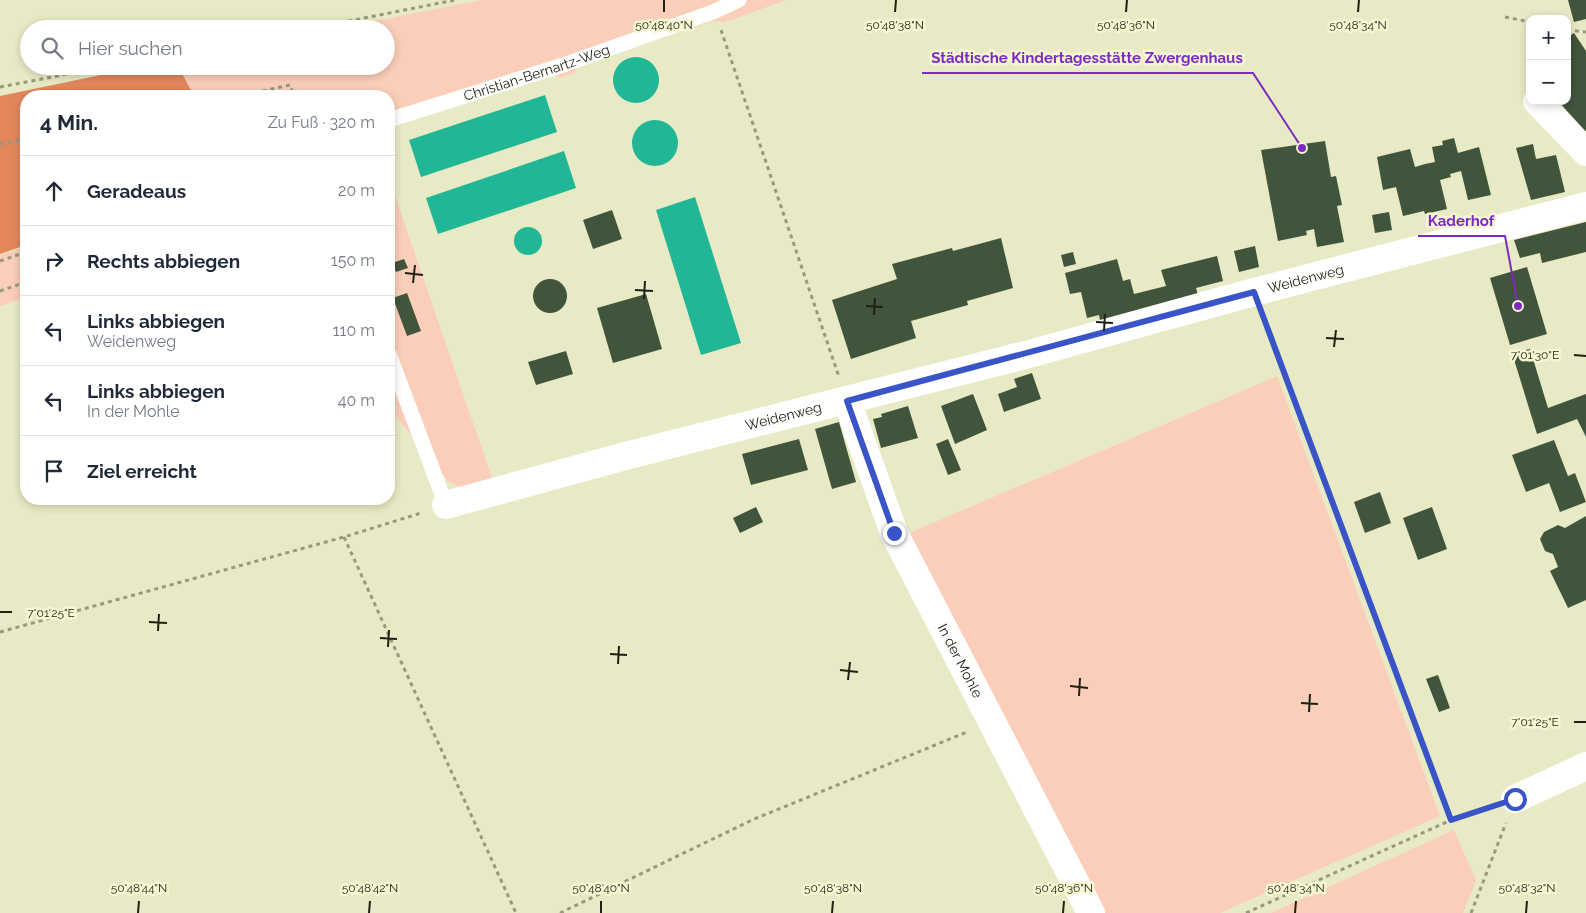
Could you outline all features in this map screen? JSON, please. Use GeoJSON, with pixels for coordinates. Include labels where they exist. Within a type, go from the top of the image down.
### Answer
{"type":"FeatureCollection","features":[{"type":"Feature","properties":{"kind":"street"},"geometry":{"type":"LineString","coordinates":[[1541,105],[1586,152]]}},
{"type":"Feature","properties":{"kind":"street","name":"Weidenweg"},"geometry":{"type":"LineString","coordinates":[[446,505],[629,455],[847,401],[1254,292],[1586,206]]}},
{"type":"Feature","properties":{"kind":"street","name":"In der Mohle"},"geometry":{"type":"LineString","coordinates":[[847,401],[894,533],[1091,913]]}},
{"type":"Feature","properties":{"kind":"street"},"geometry":{"type":"LineString","coordinates":[[1515,799],[1586,766]]}},
{"type":"Feature","properties":{"kind":"lane","name":"Christian-Bernartz-Weg"},"geometry":{"type":"LineString","coordinates":[[395,118],[562,65],[713,12],[739,0]]}},
{"type":"Feature","properties":{"kind":"lane"},"geometry":{"type":"LineString","coordinates":[[395,370],[446,505]]}},
{"type":"Feature","properties":{"kind":"path"},"geometry":{"type":"LineString","coordinates":[[354,20],[455,0]]}},
{"type":"Feature","properties":{"kind":"path"},"geometry":{"type":"LineString","coordinates":[[1505,17],[1526,21]]}},
{"type":"Feature","properties":{"kind":"path"},"geometry":{"type":"LineString","coordinates":[[718,21],[847,401]]}},
{"type":"Feature","properties":{"kind":"path"},"geometry":{"type":"LineString","coordinates":[[1571,30],[1586,32]]}},
{"type":"Feature","properties":{"kind":"path"},"geometry":{"type":"LineString","coordinates":[[0,87],[62,75]]}},
{"type":"Feature","properties":{"kind":"path"},"geometry":{"type":"LineString","coordinates":[[267,90],[290,85],[292,90]]}},
{"type":"Feature","properties":{"kind":"path"},"geometry":{"type":"LineString","coordinates":[[0,144],[20,140]]}},
{"type":"Feature","properties":{"kind":"path"},"geometry":{"type":"LineString","coordinates":[[0,262],[20,254]]}},
{"type":"Feature","properties":{"kind":"path"},"geometry":{"type":"LineString","coordinates":[[0,291],[20,284]]}},
{"type":"Feature","properties":{"kind":"path"},"geometry":{"type":"LineString","coordinates":[[1254,292],[1451,820]]}},
{"type":"Feature","properties":{"kind":"path"},"geometry":{"type":"LineString","coordinates":[[0,632],[344,537],[446,505]]}},
{"type":"Feature","properties":{"kind":"path"},"geometry":{"type":"LineString","coordinates":[[344,537],[516,913]]}},
{"type":"Feature","properties":{"kind":"path"},"geometry":{"type":"LineString","coordinates":[[560,913],[752,820],[991,722]]}},
{"type":"Feature","properties":{"kind":"path"},"geometry":{"type":"LineString","coordinates":[[1246,913],[1451,820],[1515,799]]}},
{"type":"Feature","properties":{"kind":"path"},"geometry":{"type":"LineString","coordinates":[[1472,913],[1515,799]]}},
{"type":"Feature","properties":{"kind":"shaded area"},"geometry":{"type":"Polygon","coordinates":[[[482,0],[787,0],[725,22],[712,21],[577,67],[574,74],[559,78],[553,74],[395,125],[395,90],[191,90],[183,75],[395,75],[395,20],[380,20],[482,0]]]}},
{"type":"Feature","properties":{"kind":"shaded area"},"geometry":{"type":"Polygon","coordinates":[[[101,75],[183,75],[191,90],[29,90],[101,75]]]}},
{"type":"Feature","properties":{"kind":"shaded area"},"geometry":{"type":"Polygon","coordinates":[[[20,92],[20,247],[0,254],[0,96],[20,92]]]}},
{"type":"Feature","properties":{"kind":"shaded area"},"geometry":{"type":"Polygon","coordinates":[[[395,195],[495,487],[469,492],[448,481],[395,415],[395,195]]]}},
{"type":"Feature","properties":{"kind":"shaded area"},"geometry":{"type":"Polygon","coordinates":[[[20,248],[20,299],[0,306],[0,255],[20,248]]]}},
{"type":"Feature","properties":{"kind":"shaded area"},"geometry":{"type":"Polygon","coordinates":[[[1277,376],[1440,816],[1220,913],[1105,913],[973,666],[907,534],[1277,376]]]}},
{"type":"Feature","properties":{"kind":"shaded area"},"geometry":{"type":"Polygon","coordinates":[[[1454,830],[1476,880],[1463,913],[1271,913],[1454,830]]]}},
{"type":"Feature","properties":{"kind":"water"},"geometry":{"type":"Polygon","coordinates":[[[631,57],[641,57],[655,67],[659,80],[655,93],[649,99],[641,103],[631,103],[617,93],[613,85],[613,75],[623,61],[631,57]]]}},
{"type":"Feature","properties":{"kind":"water"},"geometry":{"type":"Polygon","coordinates":[[[545,95],[557,132],[421,177],[409,140],[545,95]]]}},
{"type":"Feature","properties":{"kind":"water"},"geometry":{"type":"Polygon","coordinates":[[[650,120],[660,120],[674,130],[678,143],[674,156],[668,162],[660,166],[650,166],[636,156],[632,148],[632,138],[642,124],[650,120]]]}},
{"type":"Feature","properties":{"kind":"water"},"geometry":{"type":"Polygon","coordinates":[[[564,151],[576,188],[438,234],[426,198],[564,151]]]}},
{"type":"Feature","properties":{"kind":"water"},"geometry":{"type":"Polygon","coordinates":[[[695,197],[741,343],[701,355],[656,210],[695,197]]]}},
{"type":"Feature","properties":{"kind":"water"},"geometry":{"type":"Polygon","coordinates":[[[528,227],[538,231],[542,241],[538,251],[528,255],[518,251],[514,241],[518,231],[528,227]]]}},
{"type":"Feature","properties":{"kind":"building"},"geometry":{"type":"Polygon","coordinates":[[[1568,0],[1586,0],[1586,19],[1574,22],[1568,0]]]}},
{"type":"Feature","properties":{"kind":"building"},"geometry":{"type":"Polygon","coordinates":[[[1574,33],[1586,51],[1586,132],[1562,105],[1571,105],[1571,35],[1574,33]]]}},
{"type":"Feature","properties":{"kind":"building"},"geometry":{"type":"Polygon","coordinates":[[[1454,138],[1458,153],[1479,147],[1491,195],[1468,200],[1461,171],[1450,174],[1451,177],[1440,180],[1447,209],[1425,214],[1424,211],[1403,216],[1396,187],[1383,190],[1377,157],[1410,149],[1415,167],[1435,162],[1432,147],[1443,145],[1442,141],[1454,138]]]}},
{"type":"Feature","properties":{"kind":"building"},"geometry":{"type":"Polygon","coordinates":[[[1325,141],[1331,177],[1336,176],[1342,205],[1337,206],[1344,242],[1317,247],[1314,229],[1306,231],[1307,235],[1278,241],[1261,150],[1325,141]]]}},
{"type":"Feature","properties":{"kind":"building"},"geometry":{"type":"Polygon","coordinates":[[[1533,144],[1536,159],[1556,155],[1565,192],[1531,200],[1516,148],[1533,144]]]}},
{"type":"Feature","properties":{"kind":"building"},"geometry":{"type":"Polygon","coordinates":[[[612,210],[622,239],[593,249],[583,220],[612,210]]]}},
{"type":"Feature","properties":{"kind":"building"},"geometry":{"type":"Polygon","coordinates":[[[1389,212],[1392,230],[1375,233],[1372,215],[1389,212]]]}},
{"type":"Feature","properties":{"kind":"building"},"geometry":{"type":"Polygon","coordinates":[[[1586,222],[1586,252],[1542,263],[1540,253],[1520,258],[1514,240],[1586,222]]]}},
{"type":"Feature","properties":{"kind":"building"},"geometry":{"type":"Polygon","coordinates":[[[1001,238],[1013,288],[967,301],[968,305],[911,321],[916,338],[851,359],[832,300],[897,279],[892,264],[952,248],[953,251],[1001,238]]]}},
{"type":"Feature","properties":{"kind":"building"},"geometry":{"type":"Polygon","coordinates":[[[1255,246],[1259,267],[1239,272],[1234,251],[1255,246]]]}},
{"type":"Feature","properties":{"kind":"building"},"geometry":{"type":"Polygon","coordinates":[[[1073,252],[1076,264],[1064,267],[1061,255],[1073,252]]]}},
{"type":"Feature","properties":{"kind":"building"},"geometry":{"type":"Polygon","coordinates":[[[1217,256],[1223,281],[1196,288],[1198,295],[1100,321],[1099,315],[1087,318],[1081,292],[1070,294],[1065,273],[1117,259],[1123,281],[1130,279],[1134,294],[1166,286],[1161,270],[1217,256]]]}},
{"type":"Feature","properties":{"kind":"building"},"geometry":{"type":"Polygon","coordinates":[[[404,259],[408,268],[396,272],[395,262],[404,259]]]}},
{"type":"Feature","properties":{"kind":"building"},"geometry":{"type":"Polygon","coordinates":[[[1527,267],[1547,334],[1510,345],[1490,278],[1527,267]]]}},
{"type":"Feature","properties":{"kind":"building"},"geometry":{"type":"Polygon","coordinates":[[[550,279],[557,280],[562,284],[566,289],[566,303],[562,308],[557,312],[550,313],[543,312],[538,308],[534,303],[533,296],[534,289],[538,284],[543,280],[550,279]]]}},
{"type":"Feature","properties":{"kind":"building"},"geometry":{"type":"Polygon","coordinates":[[[407,293],[421,331],[407,336],[395,303],[395,297],[407,293]]]}},
{"type":"Feature","properties":{"kind":"building"},"geometry":{"type":"Polygon","coordinates":[[[646,294],[662,349],[613,363],[597,308],[646,294]]]}},
{"type":"Feature","properties":{"kind":"building"},"geometry":{"type":"Polygon","coordinates":[[[1530,349],[1548,408],[1586,394],[1586,437],[1577,419],[1537,434],[1512,353],[1530,349]]]}},
{"type":"Feature","properties":{"kind":"building"},"geometry":{"type":"Polygon","coordinates":[[[566,351],[573,374],[536,385],[528,362],[566,351]]]}},
{"type":"Feature","properties":{"kind":"building"},"geometry":{"type":"Polygon","coordinates":[[[1032,373],[1041,399],[1004,412],[998,394],[1017,387],[1014,379],[1032,373]]]}},
{"type":"Feature","properties":{"kind":"building"},"geometry":{"type":"Polygon","coordinates":[[[973,394],[987,430],[955,444],[941,406],[973,394]]]}},
{"type":"Feature","properties":{"kind":"building"},"geometry":{"type":"Polygon","coordinates":[[[908,406],[918,438],[881,448],[873,419],[882,417],[881,414],[908,406]]]}},
{"type":"Feature","properties":{"kind":"building"},"geometry":{"type":"Polygon","coordinates":[[[839,422],[856,482],[832,489],[815,429],[839,422]]]}},
{"type":"Feature","properties":{"kind":"building"},"geometry":{"type":"Polygon","coordinates":[[[799,439],[808,470],[751,485],[742,454],[799,439]]]}},
{"type":"Feature","properties":{"kind":"building"},"geometry":{"type":"Polygon","coordinates":[[[948,439],[961,470],[948,475],[936,444],[948,439]]]}},
{"type":"Feature","properties":{"kind":"building"},"geometry":{"type":"Polygon","coordinates":[[[1554,440],[1568,476],[1575,473],[1586,502],[1560,512],[1549,483],[1526,492],[1512,455],[1554,440]]]}},
{"type":"Feature","properties":{"kind":"building"},"geometry":{"type":"Polygon","coordinates":[[[1380,492],[1391,523],[1365,533],[1354,502],[1380,492]]]}},
{"type":"Feature","properties":{"kind":"building"},"geometry":{"type":"Polygon","coordinates":[[[756,507],[763,522],[740,533],[733,518],[756,507]]]}},
{"type":"Feature","properties":{"kind":"building"},"geometry":{"type":"Polygon","coordinates":[[[1432,507],[1447,549],[1418,560],[1403,518],[1432,507]]]}},
{"type":"Feature","properties":{"kind":"building"},"geometry":{"type":"Polygon","coordinates":[[[1586,516],[1586,600],[1568,608],[1550,571],[1558,567],[1553,554],[1545,551],[1540,539],[1544,532],[1558,525],[1565,528],[1586,516]]]}},
{"type":"Feature","properties":{"kind":"building"},"geometry":{"type":"Polygon","coordinates":[[[1438,675],[1450,708],[1439,712],[1426,679],[1438,675]]]}},
{"type":"Feature","properties":{"kind":"place","name":"Städtische Kindertagesstätte Zwergenhaus"},"geometry":{"type":"Point","coordinates":[1302,148]}},
{"type":"Feature","properties":{"kind":"place","name":"Kaderhof"},"geometry":{"type":"Point","coordinates":[1518,306]}},
{"type":"Feature","properties":{"kind":"route"},"geometry":{"type":"LineString","coordinates":[[894,533],[847,401],[1029,354],[1254,292],[1451,820],[1515,799]]}}]}
